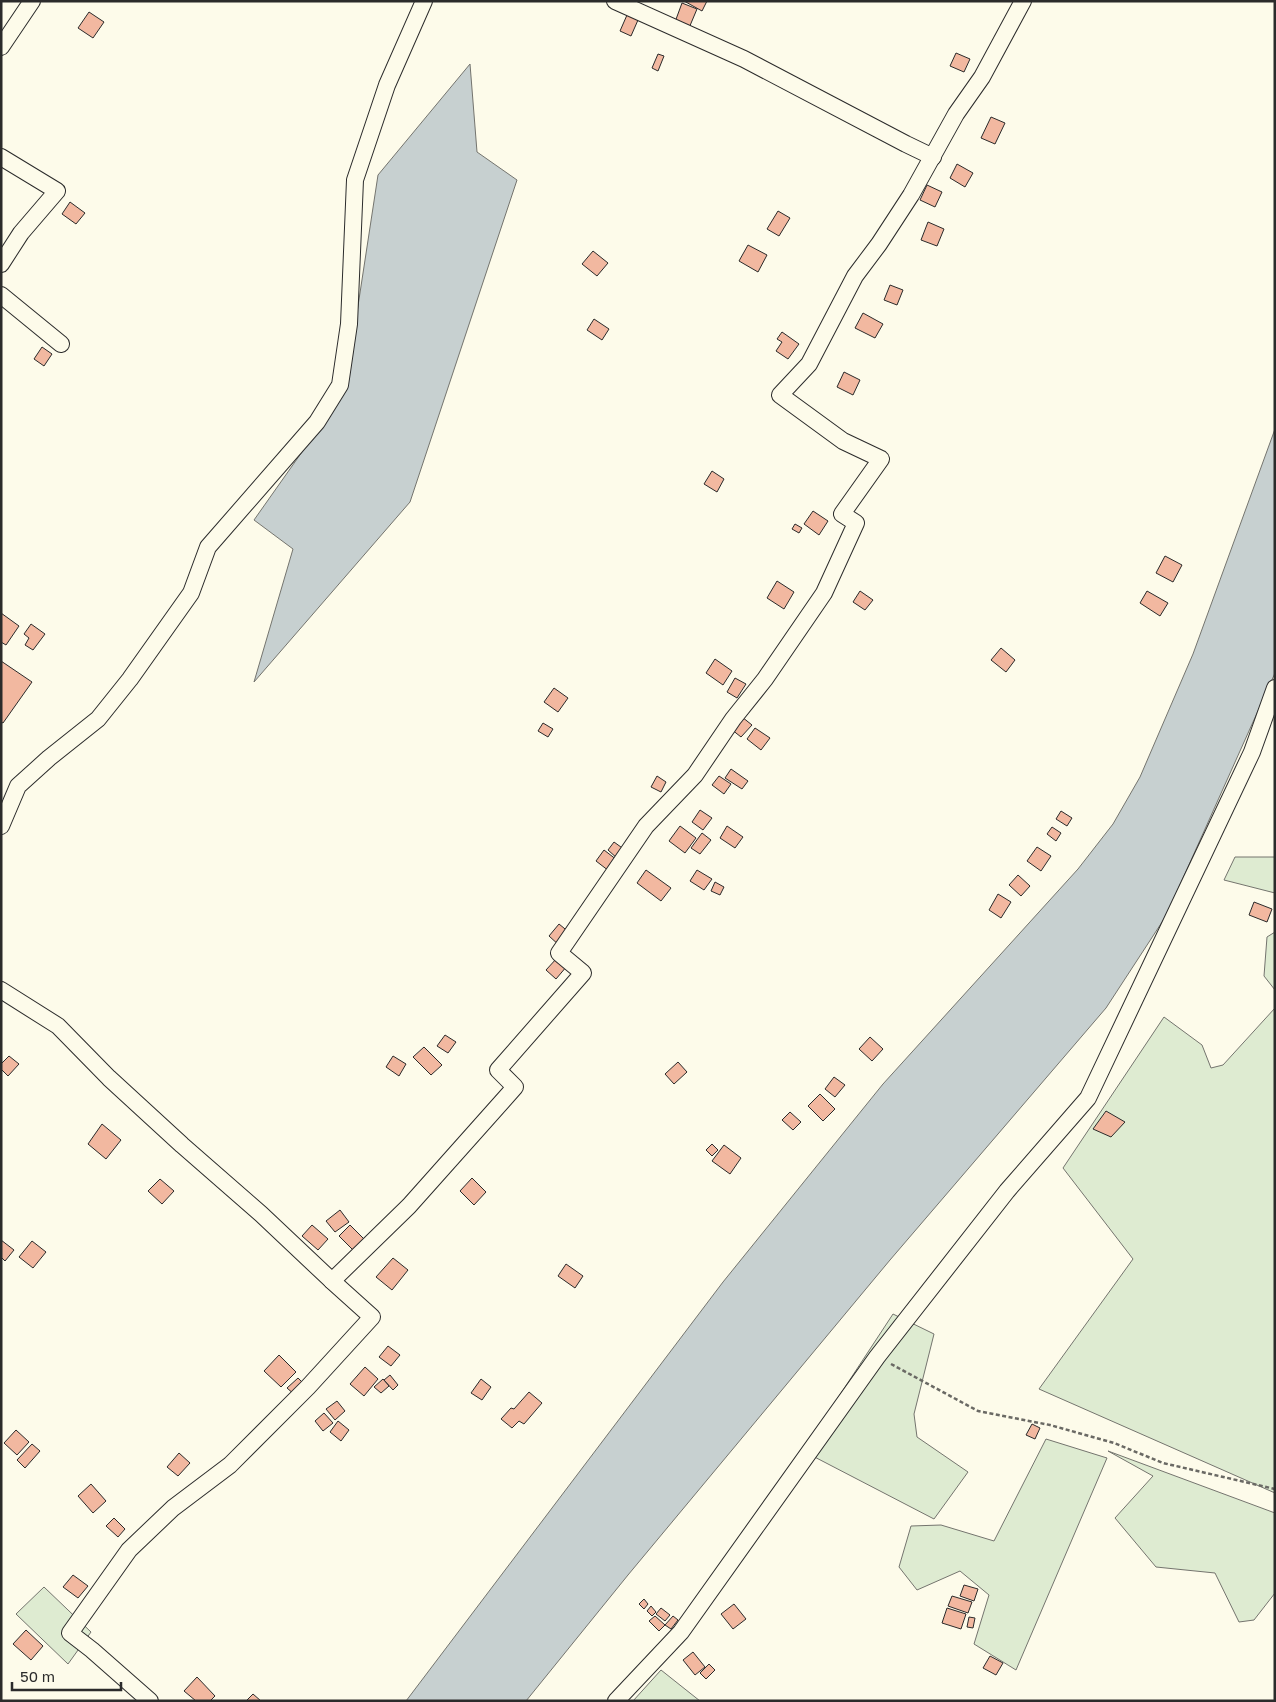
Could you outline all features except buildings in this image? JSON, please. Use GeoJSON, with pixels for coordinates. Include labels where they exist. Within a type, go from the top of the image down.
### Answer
{"type":"FeatureCollection","features":[{"type":"Feature","properties":{"kind":"street"},"geometry":{"type":"LineString","coordinates":[[1,47],[32,1]]}},
{"type":"Feature","properties":{"kind":"street"},"geometry":{"type":"LineString","coordinates":[[1,826],[18,786],[49,758],[98,719],[130,679],[191,594],[208,547],[316,422],[340,385],[349,324],[355,180],[387,85],[424,1]]}},
{"type":"Feature","properties":{"kind":"street"},"geometry":{"type":"LineString","coordinates":[[615,1],[744,59],[933,157]]}},
{"type":"Feature","properties":{"kind":"street"},"geometry":{"type":"LineString","coordinates":[[332,1281],[409,1206],[515,1087],[498,1070],[583,973],[560,953],[646,826],[695,775],[733,719],[765,679],[824,593],[856,523],[842,514],[881,459],[843,441],[780,394],[809,364],[855,276],[879,244],[933,157],[956,114],[982,77],[1023,1]]}},
{"type":"Feature","properties":{"kind":"street"},"geometry":{"type":"LineString","coordinates":[[1,157],[57,191],[21,233],[1,264]]}},
{"type":"Feature","properties":{"kind":"street"},"geometry":{"type":"LineString","coordinates":[[1,295],[61,344]]}},
{"type":"Feature","properties":{"kind":"street"},"geometry":{"type":"LineString","coordinates":[[616,1701],[681,1632],[877,1357],[1007,1191],[1088,1098],[1252,752],[1275,688]]}},
{"type":"Feature","properties":{"kind":"street"},"geometry":{"type":"LineString","coordinates":[[1,990],[58,1026],[182,1146],[261,1214],[372,1316],[308,1387],[230,1466],[173,1508],[129,1550],[70,1633],[150,1701]]}},
{"type":"Feature","properties":{"kind":"path"},"geometry":{"type":"LineString","coordinates":[[877,1357],[978,1411],[1050,1425],[1114,1443],[1163,1463],[1275,1488]]}},
{"type":"Feature","properties":{"kind":"green space"},"geometry":{"type":"Polygon","coordinates":[[[1235,857],[1275,857],[1275,893],[1224,880],[1235,857]]]}},
{"type":"Feature","properties":{"kind":"green space"},"geometry":{"type":"Polygon","coordinates":[[[1275,932],[1275,990],[1264,976],[1267,937],[1275,932]]]}},
{"type":"Feature","properties":{"kind":"green space"},"geometry":{"type":"Polygon","coordinates":[[[1275,1008],[1275,1493],[1039,1389],[1133,1259],[1063,1168],[1164,1017],[1202,1045],[1211,1068],[1223,1065],[1275,1008]]]}},
{"type":"Feature","properties":{"kind":"green space"},"geometry":{"type":"Polygon","coordinates":[[[893,1314],[934,1334],[914,1414],[917,1437],[968,1472],[934,1519],[803,1451],[893,1314]]]}},
{"type":"Feature","properties":{"kind":"green space"},"geometry":{"type":"Polygon","coordinates":[[[1046,1439],[1107,1458],[1016,1670],[974,1644],[989,1595],[960,1571],[917,1590],[899,1567],[911,1526],[941,1525],[994,1541],[1046,1439]]]}},
{"type":"Feature","properties":{"kind":"green space"},"geometry":{"type":"Polygon","coordinates":[[[1108,1451],[1275,1513],[1275,1593],[1254,1620],[1239,1622],[1215,1573],[1156,1567],[1115,1518],[1153,1476],[1108,1451]]]}},
{"type":"Feature","properties":{"kind":"green space"},"geometry":{"type":"Polygon","coordinates":[[[44,1587],[91,1632],[68,1664],[16,1614],[44,1587]]]}},
{"type":"Feature","properties":{"kind":"green space"},"geometry":{"type":"Polygon","coordinates":[[[661,1670],[700,1701],[633,1701],[661,1670]]]}},
{"type":"Feature","properties":{"kind":"shaded area"},"geometry":{"type":"Polygon","coordinates":[[[470,64],[477,152],[517,180],[410,502],[254,682],[293,549],[254,520],[345,391],[378,175],[470,64]]]}},
{"type":"Feature","properties":{"kind":"shaded area"},"geometry":{"type":"Polygon","coordinates":[[[1275,429],[1275,673],[1166,916],[1106,1008],[890,1260],[628,1575],[526,1701],[406,1701],[723,1282],[883,1084],[1078,869],[1113,824],[1140,777],[1193,654],[1275,429]]]}}]}
